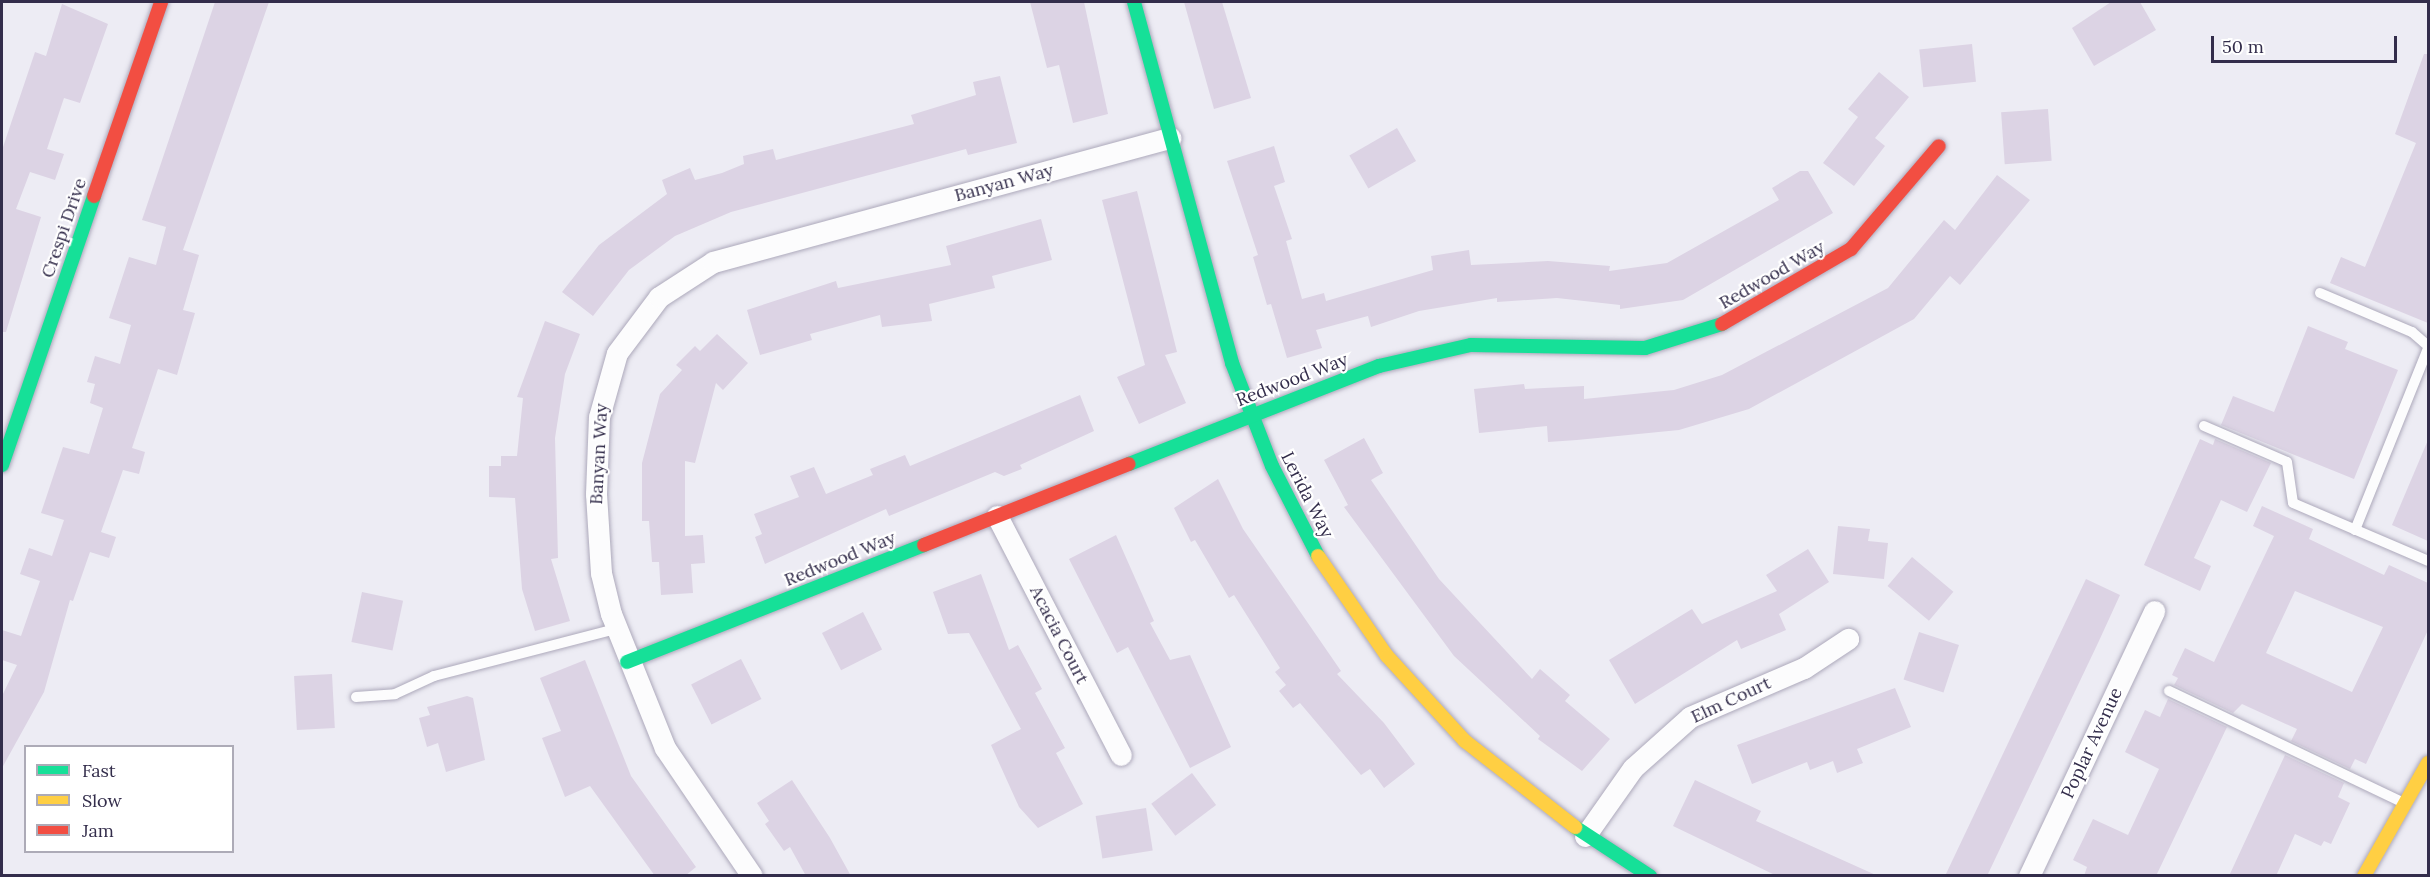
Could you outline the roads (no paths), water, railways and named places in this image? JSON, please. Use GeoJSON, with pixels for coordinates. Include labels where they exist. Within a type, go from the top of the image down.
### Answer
{"type":"FeatureCollection","features":[{"type":"Feature","properties":{"kind":"street","name":"Crespi Drive"},"geometry":{"type":"LineString","coordinates":[[2,465],[161,2]]}},
{"type":"Feature","properties":{"kind":"street","name":"Lerida Way"},"geometry":{"type":"LineString","coordinates":[[1134,2],[1215,307],[1251,415],[1296,518],[1387,656],[1423,700],[1491,764],[1585,836],[1650,876]]}},
{"type":"Feature","properties":{"kind":"street","name":"Banyan Way"},"geometry":{"type":"LineString","coordinates":[[752,876],[665,748],[627,662],[601,573],[596,532],[599,417],[617,353],[659,297],[713,262],[1170,138]]}},
{"type":"Feature","properties":{"kind":"street","name":"Redwood Way"},"geometry":{"type":"LineString","coordinates":[[627,662],[1379,366],[1424,354],[1516,343],[1645,348],[1701,333],[1851,249],[1939,146]]}},
{"type":"Feature","properties":{"kind":"street","name":"Acacia Court"},"geometry":{"type":"LineString","coordinates":[[997,516],[1121,755]]}},
{"type":"Feature","properties":{"kind":"street","name":"Poplar Avenue"},"geometry":{"type":"LineString","coordinates":[[2031,875],[2154,611]]}},
{"type":"Feature","properties":{"kind":"street","name":"Elm Court"},"geometry":{"type":"LineString","coordinates":[[1585,836],[1633,768],[1690,717],[1804,668],[1848,639]]}},
{"type":"Feature","properties":{"kind":"street"},"geometry":{"type":"LineString","coordinates":[[2364,876],[2428,764]]}},
{"type":"Feature","properties":{"kind":"lane"},"geometry":{"type":"LineString","coordinates":[[2320,292],[2412,332],[2428,347],[2355,530]]}},
{"type":"Feature","properties":{"kind":"lane"},"geometry":{"type":"LineString","coordinates":[[2204,426],[2287,462],[2293,503],[2428,561]]}},
{"type":"Feature","properties":{"kind":"lane"},"geometry":{"type":"LineString","coordinates":[[356,697],[395,694],[434,676],[616,629]]}},
{"type":"Feature","properties":{"kind":"lane"},"geometry":{"type":"LineString","coordinates":[[2169,691],[2406,804]]}}]}
